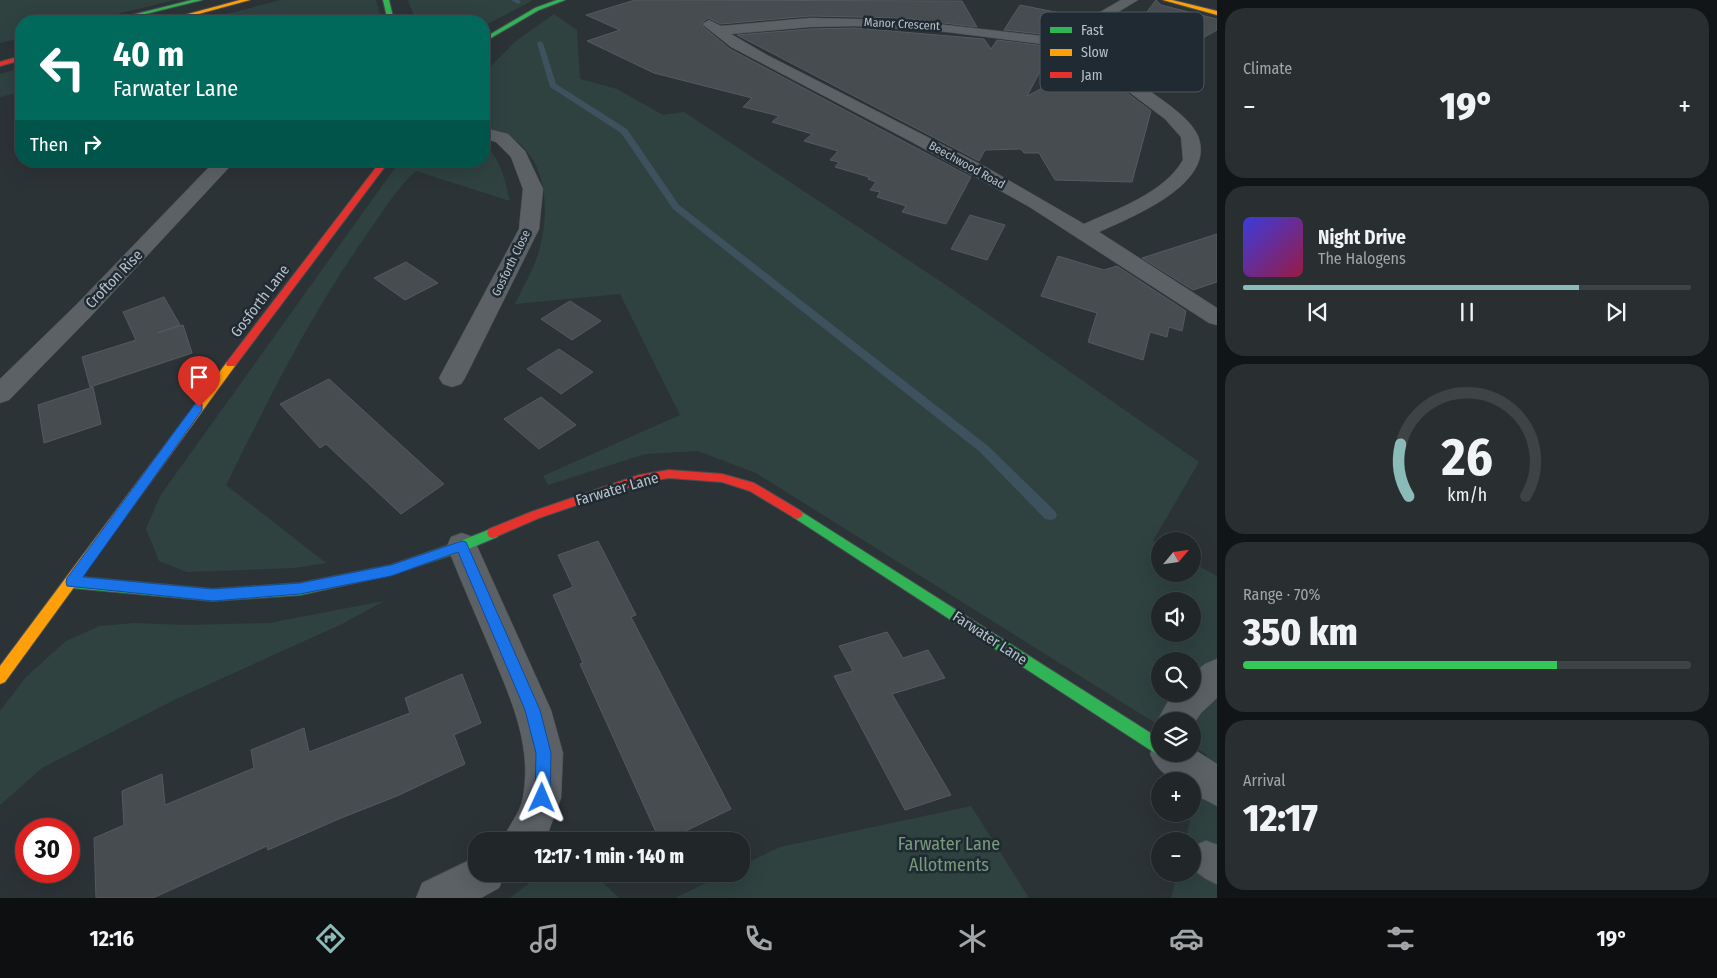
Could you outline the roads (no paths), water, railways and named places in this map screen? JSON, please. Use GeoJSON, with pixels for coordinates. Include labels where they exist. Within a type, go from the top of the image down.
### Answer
{"type":"FeatureCollection","features":[{"type":"Feature","properties":{"kind":"main road"},"geometry":{"type":"LineString","coordinates":[[135,15],[199,0]]}},
{"type":"Feature","properties":{"kind":"main road"},"geometry":{"type":"LineString","coordinates":[[188,15],[247,0]]}},
{"type":"Feature","properties":{"kind":"main road"},"geometry":{"type":"LineString","coordinates":[[386,0],[390,15]]}},
{"type":"Feature","properties":{"kind":"main road"},"geometry":{"type":"LineString","coordinates":[[490,36],[537,9],[562,0]]}},
{"type":"Feature","properties":{"kind":"main road"},"geometry":{"type":"LineString","coordinates":[[1166,0],[1217,13]]}},
{"type":"Feature","properties":{"kind":"main road"},"geometry":{"type":"LineString","coordinates":[[0,64],[15,60]]}},
{"type":"Feature","properties":{"kind":"main road","name":"Gosforth Lane"},"geometry":{"type":"LineString","coordinates":[[0,676],[72,582],[199,407],[380,167]]}},
{"type":"Feature","properties":{"kind":"main road","name":"Farwater Lane"},"geometry":{"type":"LineString","coordinates":[[72,582],[213,595],[300,589],[391,570],[462,546],[536,515],[643,478],[669,474],[722,478],[754,488],[836,537],[1151,735]]}},
{"type":"Feature","properties":{"kind":"street"},"geometry":{"type":"LineString","coordinates":[[1103,12],[1131,0]]}},
{"type":"Feature","properties":{"kind":"street","name":"Manor Crescent"},"geometry":{"type":"LineString","coordinates":[[714,27],[792,22],[880,23],[972,30],[1040,39]]}},
{"type":"Feature","properties":{"kind":"street","name":"Beechwood Road"},"geometry":{"type":"LineString","coordinates":[[714,27],[762,58],[934,146],[1083,232],[1217,318]]}},
{"type":"Feature","properties":{"kind":"street"},"geometry":{"type":"LineString","coordinates":[[1083,232],[1142,204],[1176,182],[1192,161],[1193,141],[1182,124],[1162,107],[1139,92]]}},
{"type":"Feature","properties":{"kind":"street","name":"Gosforth Close"},"geometry":{"type":"LineString","coordinates":[[452,378],[529,229],[533,189],[519,155],[502,138],[490,135]]}},
{"type":"Feature","properties":{"kind":"street","name":"Crofton Rise"},"geometry":{"type":"LineString","coordinates":[[6,383],[220,167]]}},
{"type":"Feature","properties":{"kind":"street"},"geometry":{"type":"LineString","coordinates":[[462,546],[533,710],[544,753],[542,798],[529,832]]}},
{"type":"Feature","properties":{"kind":"street"},"geometry":{"type":"LineString","coordinates":[[1182,712],[1188,701],[1217,675]]}},
{"type":"Feature","properties":{"kind":"street","name":"Farwater Lane"},"geometry":{"type":"LineString","coordinates":[[1187,762],[1217,786]]}},
{"type":"Feature","properties":{"kind":"street"},"geometry":{"type":"LineString","coordinates":[[437,898],[469,882]]}},
{"type":"Feature","properties":{"kind":"waterway"},"geometry":{"type":"LineString","coordinates":[[514,0],[518,2]]}},
{"type":"Feature","properties":{"kind":"waterway"},"geometry":{"type":"LineString","coordinates":[[540,43],[553,85],[624,131],[676,207],[984,449],[1050,515]]}},
{"type":"Feature","properties":{"kind":"park label","name":"Farwater Lane Allotments"},"geometry":{"type":"Point","coordinates":[949,854]}}]}
